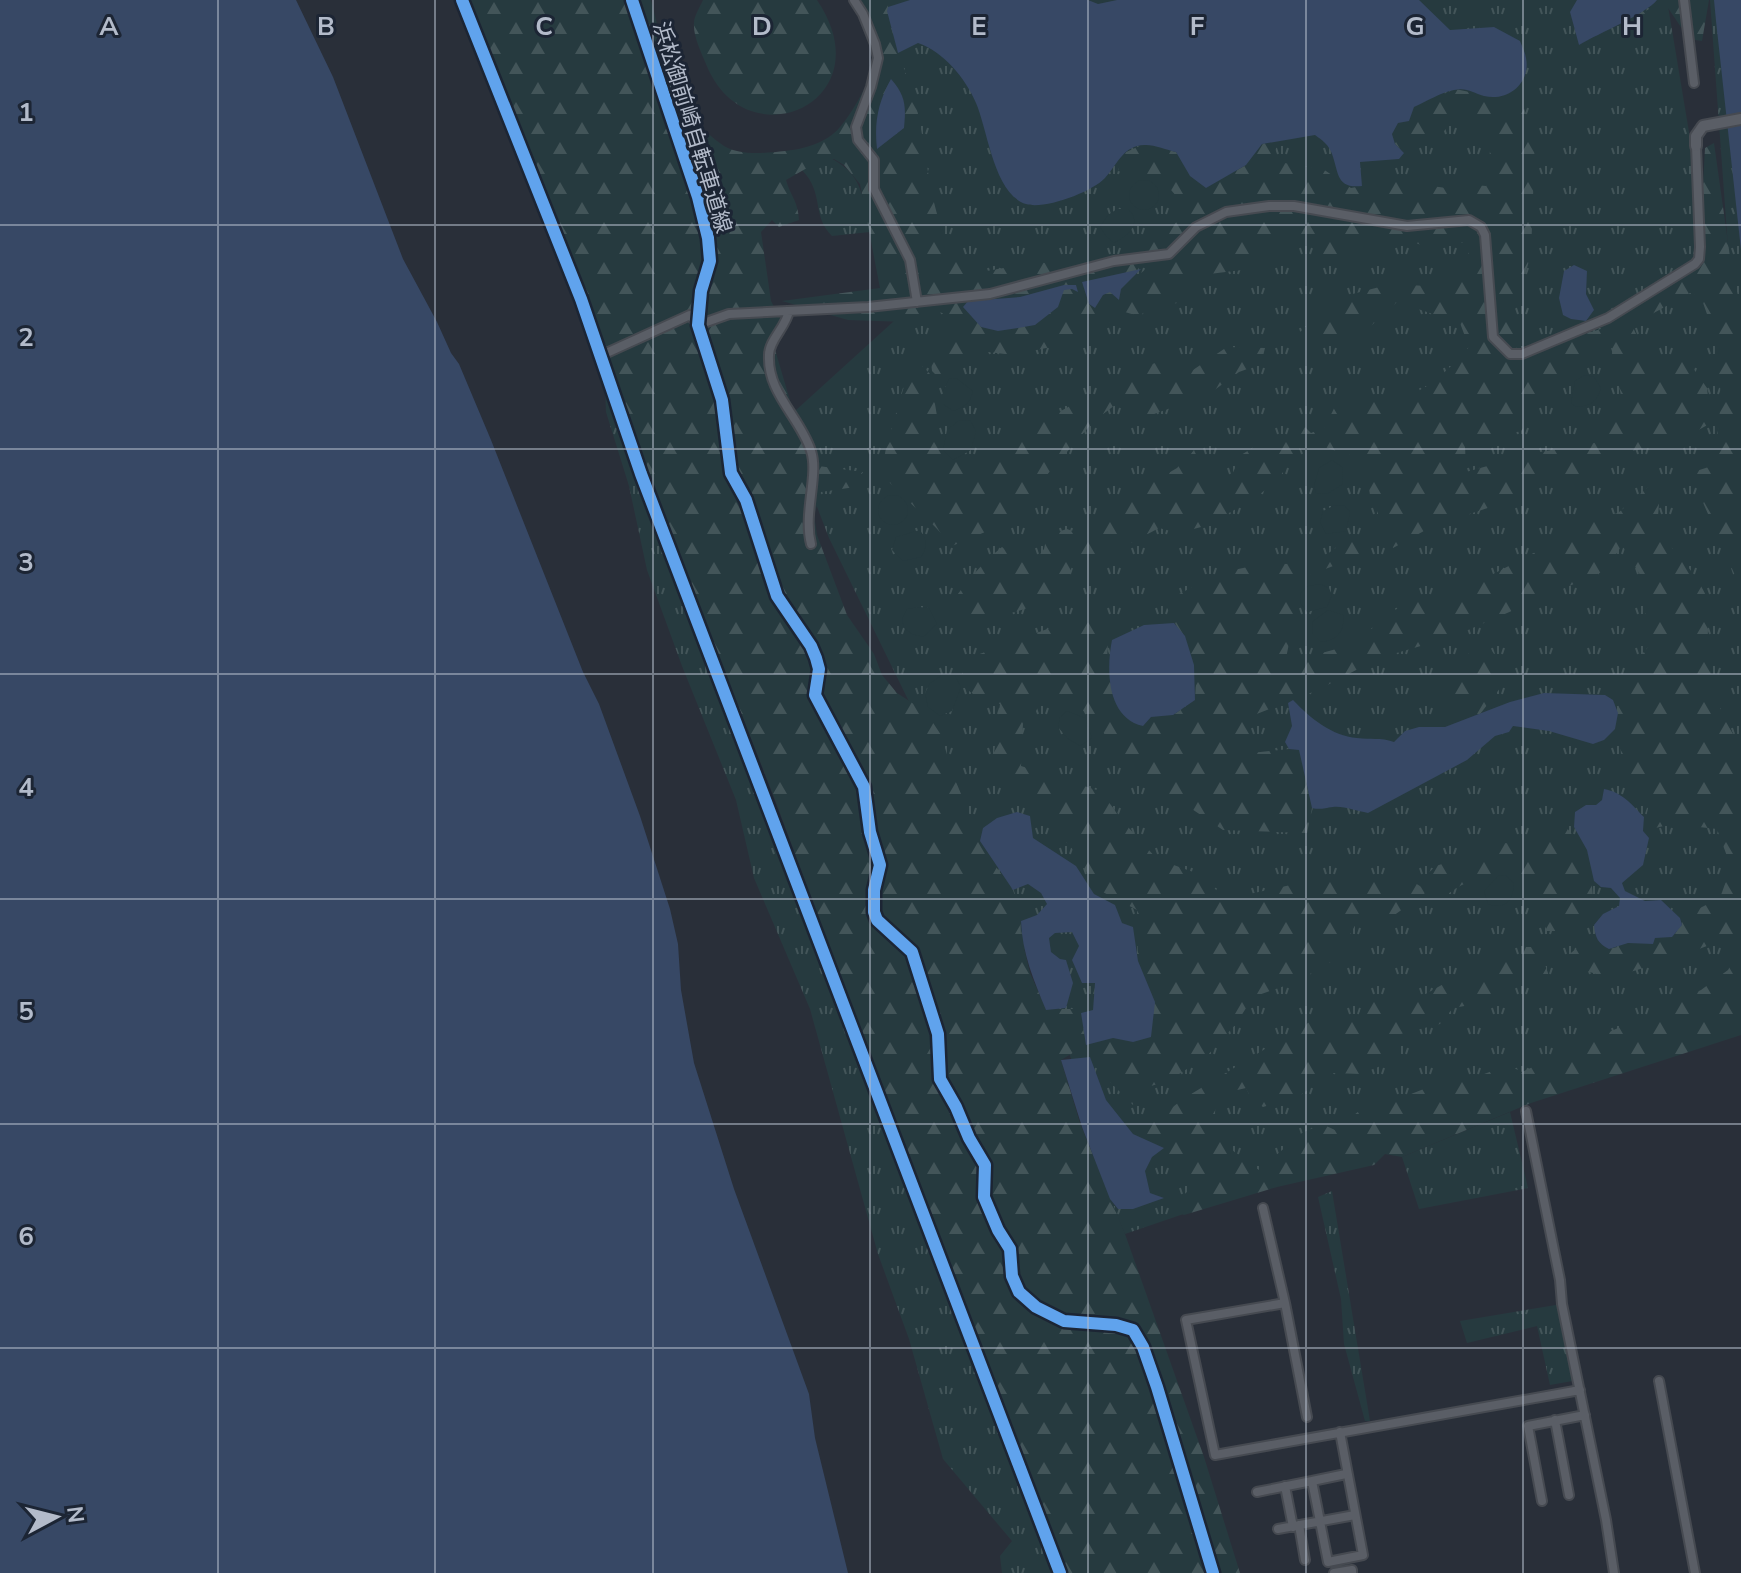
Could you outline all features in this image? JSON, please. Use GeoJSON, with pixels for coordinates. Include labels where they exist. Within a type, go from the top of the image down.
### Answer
{"type":"FeatureCollection","features":[{"type":"Feature","properties":{"kind":"street"},"geometry":{"type":"LineString","coordinates":[[462,0],[602,355],[654,510],[1060,1573]]}},
{"type":"Feature","properties":{"kind":"street"},"geometry":{"type":"LineString","coordinates":[[854,0],[869,28],[878,58],[856,127],[858,140],[874,160],[874,189],[910,260],[917,302]]}},
{"type":"Feature","properties":{"kind":"street"},"geometry":{"type":"LineString","coordinates":[[1684,0],[1694,83]]}},
{"type":"Feature","properties":{"kind":"street"},"geometry":{"type":"LineString","coordinates":[[602,355],[690,315],[698,325],[729,314],[990,294],[1114,261],[1169,254],[1196,227],[1226,212],[1269,206],[1294,206],[1407,226],[1469,220],[1481,227],[1485,235],[1493,337],[1510,354],[1522,354],[1588,328],[1694,266],[1699,259],[1700,247],[1696,136],[1703,126],[1741,119]]}},
{"type":"Feature","properties":{"kind":"street"},"geometry":{"type":"LineString","coordinates":[[789,311],[787,321],[768,351],[770,376],[811,451],[813,470],[808,533],[811,544]]}},
{"type":"Feature","properties":{"kind":"street"},"geometry":{"type":"LineString","coordinates":[[1526,1111],[1614,1573]]}},
{"type":"Feature","properties":{"kind":"street"},"geometry":{"type":"LineString","coordinates":[[1263,1208],[1307,1417]]}},
{"type":"Feature","properties":{"kind":"street"},"geometry":{"type":"LineString","coordinates":[[1285,1303],[1186,1320],[1215,1455],[1580,1390]]}},
{"type":"Feature","properties":{"kind":"street"},"geometry":{"type":"LineString","coordinates":[[1659,1381],[1695,1573]]}},
{"type":"Feature","properties":{"kind":"street"},"geometry":{"type":"LineString","coordinates":[[1542,1501],[1528,1426],[1585,1415]]}},
{"type":"Feature","properties":{"kind":"street"},"geometry":{"type":"LineString","coordinates":[[1555,1420],[1569,1495]]}},
{"type":"Feature","properties":{"kind":"street"},"geometry":{"type":"LineString","coordinates":[[1312,1481],[1328,1562],[1363,1555],[1340,1432]]}},
{"type":"Feature","properties":{"kind":"street"},"geometry":{"type":"LineString","coordinates":[[1257,1492],[1346,1474]]}},
{"type":"Feature","properties":{"kind":"street"},"geometry":{"type":"LineString","coordinates":[[1285,1486],[1305,1560]]}},
{"type":"Feature","properties":{"kind":"street"},"geometry":{"type":"LineString","coordinates":[[1278,1529],[1355,1515]]}},
{"type":"Feature","properties":{"kind":"street"},"geometry":{"type":"LineString","coordinates":[[1334,1573],[1352,1570],[1352,1573]]}},
{"type":"Feature","properties":{"kind":"green space"},"geometry":{"type":"Polygon","coordinates":[[[469,0],[651,0],[674,80],[694,117],[724,146],[754,153],[807,147],[829,137],[840,127],[881,58],[852,0],[888,0],[894,39],[919,117],[942,229],[948,241],[975,273],[1038,262],[1075,267],[1124,254],[1141,265],[1126,285],[1151,265],[1145,240],[1182,219],[1177,197],[1160,177],[1137,177],[1118,171],[1124,153],[1144,144],[1176,152],[1190,176],[1206,188],[1246,165],[1262,144],[1279,139],[1272,161],[1323,169],[1351,188],[1362,186],[1361,176],[1446,188],[1462,184],[1486,186],[1490,151],[1486,127],[1464,119],[1451,121],[1431,142],[1404,153],[1391,134],[1398,123],[1413,121],[1414,107],[1455,89],[1489,96],[1520,97],[1535,140],[1531,254],[1514,313],[1516,354],[1601,329],[1609,342],[1602,354],[1567,367],[1521,431],[1465,445],[1466,472],[1534,453],[1600,442],[1617,415],[1622,400],[1612,355],[1614,324],[1662,291],[1699,259],[1705,148],[1714,143],[1731,264],[1741,310],[1741,589],[1690,473],[1715,465],[1721,396],[1715,337],[1701,297],[1690,293],[1632,325],[1647,359],[1686,358],[1707,388],[1711,423],[1677,442],[1626,452],[1594,480],[1543,482],[1521,497],[1433,526],[1393,548],[1370,495],[1364,456],[1315,444],[1315,463],[1296,445],[1292,428],[1304,426],[1311,433],[1325,427],[1340,396],[1379,402],[1412,394],[1427,386],[1469,347],[1460,323],[1397,302],[1360,336],[1288,343],[1314,319],[1318,303],[1391,284],[1444,287],[1462,268],[1470,243],[1435,243],[1427,247],[1401,238],[1373,237],[1362,259],[1326,266],[1308,242],[1287,240],[1250,269],[1185,277],[1190,300],[1151,309],[1138,316],[1125,312],[1080,341],[1013,355],[980,351],[965,358],[940,379],[932,371],[930,352],[948,333],[939,325],[945,314],[928,308],[907,322],[848,320],[782,301],[880,288],[860,184],[844,165],[834,159],[821,160],[786,180],[796,203],[799,220],[779,227],[772,220],[761,232],[771,301],[781,320],[773,343],[794,414],[809,425],[811,465],[863,472],[855,487],[821,492],[814,515],[817,535],[847,615],[874,654],[882,675],[897,693],[926,712],[941,735],[954,777],[985,852],[1013,890],[1020,911],[1021,935],[1030,973],[1046,1009],[1080,1009],[1086,1044],[1113,1038],[1129,1044],[1151,1036],[1138,969],[1137,910],[1097,889],[1071,847],[1032,808],[994,754],[1000,704],[980,699],[958,683],[969,658],[1050,628],[1098,621],[1108,641],[1107,661],[1151,717],[1173,715],[1195,700],[1196,682],[1186,644],[1164,602],[1219,573],[1267,563],[1312,565],[1348,539],[1366,540],[1362,555],[1307,576],[1300,590],[1285,663],[1351,645],[1403,604],[1449,597],[1568,535],[1579,523],[1618,513],[1654,482],[1659,503],[1657,531],[1691,571],[1706,596],[1713,683],[1720,708],[1741,746],[1741,1035],[1531,1103],[1402,1157],[1385,1154],[1374,1165],[1277,1187],[1184,1215],[1174,1210],[1176,1202],[1188,1191],[1189,1182],[1169,1157],[1166,1139],[1149,1140],[1141,1132],[1183,1099],[1316,1018],[1357,1021],[1364,999],[1389,1005],[1415,1000],[1447,982],[1467,983],[1477,965],[1489,967],[1503,952],[1518,966],[1526,947],[1539,947],[1549,976],[1538,983],[1526,978],[1504,999],[1453,1008],[1440,1024],[1401,1034],[1399,1059],[1360,1074],[1332,1073],[1299,1096],[1263,1107],[1251,1098],[1246,1088],[1233,1091],[1216,1102],[1215,1115],[1220,1135],[1232,1150],[1259,1170],[1302,1133],[1322,1124],[1335,1130],[1368,1104],[1396,1100],[1459,1075],[1471,1079],[1508,1065],[1522,1072],[1701,990],[1728,970],[1738,953],[1717,942],[1620,975],[1605,977],[1587,971],[1567,981],[1560,971],[1566,957],[1589,938],[1609,949],[1655,938],[1682,925],[1680,918],[1720,898],[1731,867],[1717,829],[1672,824],[1643,831],[1651,795],[1623,782],[1618,713],[1620,680],[1655,639],[1644,610],[1648,588],[1622,545],[1606,570],[1452,637],[1379,658],[1318,690],[1249,717],[1251,753],[1289,749],[1300,756],[1312,808],[1307,833],[1223,830],[1143,776],[1077,704],[1060,694],[1046,692],[1036,711],[1027,710],[1023,723],[1021,766],[1100,791],[1157,859],[1196,873],[1227,899],[1309,881],[1344,877],[1407,878],[1428,891],[1393,916],[1357,922],[1336,959],[1296,982],[1253,997],[1236,1024],[1206,1057],[1168,1081],[1144,1088],[1136,1094],[1133,1105],[1111,1083],[1086,1045],[1061,1060],[1080,1123],[1125,1234],[1204,1457],[1240,1573],[1067,1573],[774,797],[607,372],[537,171],[469,0]]]}},
{"type":"Feature","properties":{"kind":"green space"},"geometry":{"type":"Polygon","coordinates":[[[703,0],[817,0],[834,36],[834,67],[823,91],[802,108],[777,115],[750,111],[725,94],[706,64],[695,33],[694,20],[703,0]]]}},
{"type":"Feature","properties":{"kind":"green space"},"geometry":{"type":"Polygon","coordinates":[[[862,0],[1667,0],[1741,444],[1741,1023],[1125,1234],[1110,1199],[1118,1209],[1126,1208],[1056,1018],[940,765],[829,538],[784,421],[927,291],[884,32],[862,0]]]}},
{"type":"Feature","properties":{"kind":"green space"},"geometry":{"type":"Polygon","coordinates":[[[1657,0],[1709,0],[1702,41],[1689,39],[1668,8],[1647,22],[1630,17],[1650,9],[1657,0]]]}},
{"type":"Feature","properties":{"kind":"green space"},"geometry":{"type":"Polygon","coordinates":[[[1710,0],[1741,0],[1741,415],[1740,412],[1710,0]]]}},
{"type":"Feature","properties":{"kind":"green space"},"geometry":{"type":"Polygon","coordinates":[[[826,156],[838,162],[854,178],[863,197],[870,232],[832,236],[826,228],[813,187],[802,170],[826,156]]]}},
{"type":"Feature","properties":{"kind":"green space"},"geometry":{"type":"Polygon","coordinates":[[[1144,180],[1154,185],[1159,195],[1154,205],[1144,210],[1134,205],[1129,195],[1134,185],[1144,180]]]}},
{"type":"Feature","properties":{"kind":"green space"},"geometry":{"type":"Polygon","coordinates":[[[1117,209],[1128,209],[1134,224],[1129,233],[1114,243],[1100,227],[1108,215],[1117,209]]]}},
{"type":"Feature","properties":{"kind":"green space"},"geometry":{"type":"Polygon","coordinates":[[[1227,347],[1265,348],[1261,364],[1239,372],[1209,394],[1146,417],[1119,402],[1094,421],[1004,524],[952,546],[882,474],[886,447],[913,356],[930,374],[944,458],[981,467],[1028,429],[1070,406],[1100,402],[1148,365],[1170,359],[1190,372],[1227,347]]]}},
{"type":"Feature","properties":{"kind":"green space"},"geometry":{"type":"Polygon","coordinates":[[[604,361],[1061,1573],[1002,1573],[1000,1556],[1012,1541],[943,1459],[909,1339],[878,1254],[810,1009],[754,878],[736,800],[647,570],[629,486],[606,412],[604,361]]]}},
{"type":"Feature","properties":{"kind":"green space"},"geometry":{"type":"Polygon","coordinates":[[[1585,375],[1594,377],[1601,388],[1592,402],[1576,407],[1571,403],[1575,381],[1585,375]]]}},
{"type":"Feature","properties":{"kind":"green space"},"geometry":{"type":"Polygon","coordinates":[[[956,378],[973,391],[966,404],[953,411],[943,404],[943,391],[949,379],[956,378]]]}},
{"type":"Feature","properties":{"kind":"green space"},"geometry":{"type":"Polygon","coordinates":[[[970,420],[976,431],[971,450],[953,460],[943,450],[947,430],[958,421],[970,420]]]}},
{"type":"Feature","properties":{"kind":"green space"},"geometry":{"type":"Polygon","coordinates":[[[1283,435],[1295,455],[1276,482],[1249,502],[1205,526],[1178,533],[1159,528],[1099,560],[1083,573],[1073,561],[1068,580],[1057,593],[1019,611],[965,624],[947,610],[972,576],[1002,547],[1021,562],[1032,565],[1044,549],[1047,535],[1067,529],[1085,536],[1095,516],[1177,468],[1194,450],[1205,475],[1230,479],[1241,455],[1264,441],[1283,435]]]}},
{"type":"Feature","properties":{"kind":"green space"},"geometry":{"type":"Polygon","coordinates":[[[1332,460],[1342,467],[1343,484],[1327,494],[1316,493],[1314,486],[1319,468],[1332,460]]]}},
{"type":"Feature","properties":{"kind":"green space"},"geometry":{"type":"Polygon","coordinates":[[[893,495],[904,499],[908,510],[904,521],[893,525],[882,521],[878,510],[882,499],[893,495]]]}},
{"type":"Feature","properties":{"kind":"green space"},"geometry":{"type":"Polygon","coordinates":[[[1335,505],[1345,506],[1350,512],[1346,531],[1326,534],[1320,522],[1323,511],[1335,505]]]}},
{"type":"Feature","properties":{"kind":"green space"},"geometry":{"type":"Polygon","coordinates":[[[920,530],[926,544],[921,557],[903,561],[892,550],[896,537],[920,530]]]}},
{"type":"Feature","properties":{"kind":"green space"},"geometry":{"type":"Polygon","coordinates":[[[1320,584],[1329,588],[1332,595],[1327,607],[1307,612],[1301,604],[1300,593],[1308,586],[1320,584]]]}},
{"type":"Feature","properties":{"kind":"green space"},"geometry":{"type":"Polygon","coordinates":[[[929,608],[937,624],[923,637],[904,628],[902,619],[907,609],[929,608]]]}},
{"type":"Feature","properties":{"kind":"green space"},"geometry":{"type":"Polygon","coordinates":[[[1328,610],[1343,615],[1343,626],[1336,637],[1321,642],[1313,634],[1312,622],[1328,610]]]}},
{"type":"Feature","properties":{"kind":"green space"},"geometry":{"type":"Polygon","coordinates":[[[1488,645],[1504,669],[1501,687],[1477,718],[1456,725],[1446,710],[1442,680],[1459,658],[1488,645]]]}},
{"type":"Feature","properties":{"kind":"green space"},"geometry":{"type":"Polygon","coordinates":[[[941,676],[955,676],[961,687],[952,711],[940,716],[928,707],[925,693],[930,683],[941,676]]]}},
{"type":"Feature","properties":{"kind":"green space"},"geometry":{"type":"Polygon","coordinates":[[[1067,711],[1085,718],[1092,738],[1080,746],[1067,738],[1058,727],[1060,717],[1067,711]]]}},
{"type":"Feature","properties":{"kind":"green space"},"geometry":{"type":"Polygon","coordinates":[[[1563,823],[1589,856],[1594,907],[1567,931],[1547,931],[1530,893],[1511,875],[1473,880],[1441,900],[1424,877],[1436,866],[1504,843],[1524,844],[1563,823]]]}},
{"type":"Feature","properties":{"kind":"green space"},"geometry":{"type":"Polygon","coordinates":[[[1506,875],[1514,884],[1510,899],[1499,906],[1488,904],[1484,891],[1498,876],[1506,875]]]}},
{"type":"Feature","properties":{"kind":"green space"},"geometry":{"type":"Polygon","coordinates":[[[1510,1112],[1528,1188],[1419,1209],[1402,1157],[1510,1112]]]}},
{"type":"Feature","properties":{"kind":"green space"},"geometry":{"type":"Polygon","coordinates":[[[1332,1191],[1370,1421],[1365,1421],[1344,1344],[1341,1299],[1318,1197],[1332,1191]]]}},
{"type":"Feature","properties":{"kind":"green space"},"geometry":{"type":"Polygon","coordinates":[[[1562,1304],[1578,1380],[1550,1385],[1537,1326],[1467,1343],[1460,1321],[1562,1304]]]}},
{"type":"Feature","properties":{"kind":"water"},"geometry":{"type":"Polygon","coordinates":[[[0,0],[296,0],[333,77],[403,259],[459,364],[583,672],[599,704],[640,816],[678,944],[681,990],[694,1063],[734,1189],[809,1394],[815,1438],[848,1573],[0,1573],[0,0]]]}},
{"type":"Feature","properties":{"kind":"water"},"geometry":{"type":"Polygon","coordinates":[[[910,0],[1088,0],[1098,4],[1117,0],[1419,0],[1450,30],[1494,27],[1520,41],[1527,67],[1516,89],[1501,96],[1484,96],[1459,89],[1414,107],[1409,121],[1398,123],[1392,134],[1395,144],[1404,153],[1399,159],[1360,162],[1362,186],[1343,182],[1329,148],[1315,135],[1262,144],[1246,165],[1206,188],[1190,176],[1176,152],[1138,146],[1122,156],[1105,178],[1090,189],[1055,202],[1034,205],[1015,198],[1006,188],[976,103],[953,67],[936,52],[918,43],[898,53],[887,11],[888,7],[910,0]]]}},
{"type":"Feature","properties":{"kind":"water"},"geometry":{"type":"Polygon","coordinates":[[[1577,0],[1657,0],[1633,17],[1579,45],[1570,12],[1577,0]]]}},
{"type":"Feature","properties":{"kind":"water"},"geometry":{"type":"Polygon","coordinates":[[[1714,0],[1741,0],[1741,250],[1716,21],[1714,0]]]}},
{"type":"Feature","properties":{"kind":"water"},"geometry":{"type":"Polygon","coordinates":[[[891,79],[904,102],[904,128],[877,149],[878,113],[891,79]]]}},
{"type":"Feature","properties":{"kind":"water"},"geometry":{"type":"Polygon","coordinates":[[[1574,265],[1587,271],[1586,294],[1594,310],[1586,321],[1563,315],[1559,298],[1564,271],[1574,265]]]}},
{"type":"Feature","properties":{"kind":"water"},"geometry":{"type":"Polygon","coordinates":[[[1141,269],[1121,289],[1119,300],[1110,292],[1103,295],[1095,308],[1089,304],[1082,282],[1141,269]]]}},
{"type":"Feature","properties":{"kind":"water"},"geometry":{"type":"Polygon","coordinates":[[[1064,285],[1076,285],[1078,292],[1064,290],[1058,307],[1035,325],[998,331],[981,327],[963,307],[968,301],[1020,297],[1064,285]]]}},
{"type":"Feature","properties":{"kind":"water"},"geometry":{"type":"Polygon","coordinates":[[[1174,623],[1185,636],[1194,665],[1195,700],[1173,715],[1151,717],[1143,726],[1131,721],[1116,703],[1109,665],[1112,640],[1144,625],[1174,623]]]}},
{"type":"Feature","properties":{"kind":"water"},"geometry":{"type":"Polygon","coordinates":[[[1544,693],[1605,695],[1613,700],[1618,713],[1615,729],[1604,740],[1593,744],[1549,731],[1513,726],[1509,732],[1495,736],[1467,760],[1368,813],[1342,807],[1312,808],[1299,750],[1289,749],[1285,742],[1292,726],[1288,703],[1293,700],[1314,719],[1339,734],[1394,742],[1405,731],[1419,727],[1445,727],[1510,702],[1544,693]]]}},
{"type":"Feature","properties":{"kind":"water"},"geometry":{"type":"Polygon","coordinates":[[[1604,789],[1621,796],[1644,817],[1643,831],[1649,838],[1643,865],[1622,883],[1625,891],[1645,901],[1661,900],[1680,918],[1682,925],[1672,937],[1655,938],[1653,944],[1628,943],[1609,949],[1596,937],[1594,925],[1603,914],[1619,906],[1620,898],[1611,888],[1601,887],[1594,881],[1587,850],[1574,827],[1575,812],[1586,805],[1596,805],[1602,800],[1604,789]]]}},
{"type":"Feature","properties":{"kind":"water"},"geometry":{"type":"Polygon","coordinates":[[[1017,812],[1030,816],[1033,838],[1076,866],[1094,894],[1115,905],[1122,923],[1133,927],[1138,961],[1155,1002],[1151,1037],[1133,1042],[1113,1038],[1086,1045],[1081,1013],[1093,1010],[1095,983],[1082,983],[1072,960],[1079,946],[1072,932],[1055,933],[1049,938],[1051,952],[1066,960],[1073,983],[1066,1008],[1046,1010],[1026,956],[1021,921],[1037,915],[1047,904],[1041,893],[1028,884],[1013,890],[980,841],[983,828],[997,818],[1017,812]]]}},
{"type":"Feature","properties":{"kind":"water"},"geometry":{"type":"Polygon","coordinates":[[[1090,1057],[1106,1100],[1133,1134],[1164,1148],[1152,1157],[1145,1171],[1150,1193],[1164,1198],[1133,1209],[1118,1209],[1110,1199],[1082,1127],[1061,1060],[1090,1057]]]}},
{"type":"Feature","properties":{"kind":"cycle path"},"geometry":{"type":"LineString","coordinates":[[462,0],[581,299],[641,474],[1060,1573]]}},
{"type":"Feature","properties":{"kind":"cycle path","name":"浜松御前崎自転車道線"},"geometry":{"type":"LineString","coordinates":[[632,0],[698,197],[708,238],[710,261],[701,291],[698,325],[722,400],[731,473],[746,500],[777,596],[816,658],[819,669],[815,695],[864,787],[870,832],[880,865],[874,890],[874,912],[877,920],[912,952],[938,1034],[940,1079],[985,1165],[984,1197],[1010,1249],[1012,1276],[1019,1292],[1036,1307],[1064,1321],[1116,1325],[1133,1330],[1143,1347],[1157,1387],[1213,1573]]}}]}
